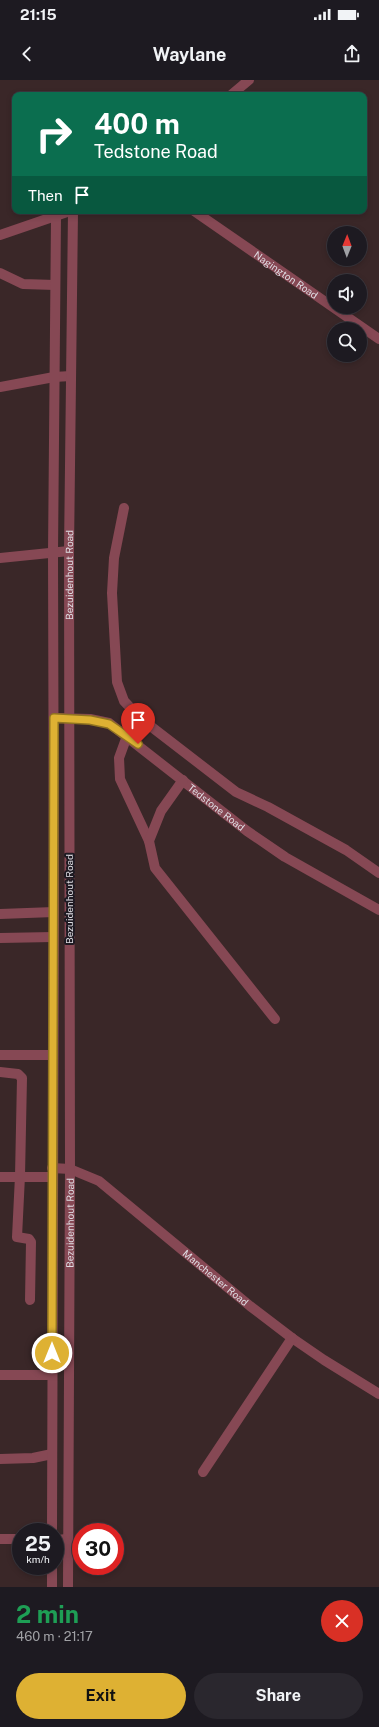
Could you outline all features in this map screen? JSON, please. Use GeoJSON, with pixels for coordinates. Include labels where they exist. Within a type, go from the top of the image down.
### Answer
{"type":"FeatureCollection","features":[{"type":"Feature","properties":{"kind":"street"},"geometry":{"type":"LineString","coordinates":[[235,92],[249,80]]}},
{"type":"Feature","properties":{"kind":"street"},"geometry":{"type":"LineString","coordinates":[[0,235],[64,214]]}},
{"type":"Feature","properties":{"kind":"street","name":"Bezuidenhout Road"},"geometry":{"type":"LineString","coordinates":[[69,1587],[69,551],[72,214]]}},
{"type":"Feature","properties":{"kind":"street","name":"Nagington Road"},"geometry":{"type":"LineString","coordinates":[[198,214],[379,339]]}},
{"type":"Feature","properties":{"kind":"street","name":"Bezuidenhout Road"},"geometry":{"type":"LineString","coordinates":[[52,1523],[54,910],[53,553],[56,217]]}},
{"type":"Feature","properties":{"kind":"street"},"geometry":{"type":"LineString","coordinates":[[0,273],[23,284],[55,285]]}},
{"type":"Feature","properties":{"kind":"street"},"geometry":{"type":"LineString","coordinates":[[0,386],[54,377],[71,376]]}},
{"type":"Feature","properties":{"kind":"street"},"geometry":{"type":"LineString","coordinates":[[124,508],[114,558],[112,593],[117,682],[124,701],[140,718],[236,792],[268,807],[346,850],[379,873]]}},
{"type":"Feature","properties":{"kind":"street"},"geometry":{"type":"LineString","coordinates":[[0,558],[69,551]]}},
{"type":"Feature","properties":{"kind":"street"},"geometry":{"type":"LineString","coordinates":[[54,673],[70,672]]}},
{"type":"Feature","properties":{"kind":"street","name":"Tedstone Road"},"geometry":{"type":"LineString","coordinates":[[54,718],[90,720],[109,724],[247,831],[285,858],[379,910]]}},
{"type":"Feature","properties":{"kind":"street"},"geometry":{"type":"LineString","coordinates":[[126,736],[118,758],[120,779],[149,841],[155,868],[275,1019]]}},
{"type":"Feature","properties":{"kind":"street"},"geometry":{"type":"LineString","coordinates":[[149,841],[161,811],[183,780]]}},
{"type":"Feature","properties":{"kind":"street"},"geometry":{"type":"LineString","coordinates":[[0,914],[69,908]]}},
{"type":"Feature","properties":{"kind":"street"},"geometry":{"type":"LineString","coordinates":[[0,938],[53,936]]}},
{"type":"Feature","properties":{"kind":"street"},"geometry":{"type":"LineString","coordinates":[[0,1055],[53,1051],[69,1048]]}},
{"type":"Feature","properties":{"kind":"street"},"geometry":{"type":"LineString","coordinates":[[0,1072],[18,1074],[22,1078],[20,1176],[16,1237],[29,1239],[31,1242],[30,1300]]}},
{"type":"Feature","properties":{"kind":"street","name":"Manchester Road"},"geometry":{"type":"LineString","coordinates":[[0,1177],[20,1176],[70,1169],[99,1181],[250,1306],[292,1338],[379,1394]]}},
{"type":"Feature","properties":{"kind":"street"},"geometry":{"type":"LineString","coordinates":[[203,1472],[292,1338]]}},
{"type":"Feature","properties":{"kind":"street"},"geometry":{"type":"LineString","coordinates":[[0,1375],[52,1372],[69,1369]]}},
{"type":"Feature","properties":{"kind":"street"},"geometry":{"type":"LineString","coordinates":[[0,1459],[52,1459],[68,1466]]}},
{"type":"Feature","properties":{"kind":"street"},"geometry":{"type":"LineString","coordinates":[[0,1539],[12,1539]]}},
{"type":"Feature","properties":{"kind":"street"},"geometry":{"type":"LineString","coordinates":[[64,1539],[68,1539]]}},
{"type":"Feature","properties":{"kind":"street"},"geometry":{"type":"LineString","coordinates":[[52,1575],[52,1587]]}},
{"type":"Feature","properties":{"kind":"shaded area"},"geometry":{"type":"Polygon","coordinates":[[[0,80],[379,80],[379,1587],[0,1587],[0,80]]]}},
{"type":"Feature","properties":{"kind":"route"},"geometry":{"type":"LineString","coordinates":[[52,1353],[54,718],[95,720],[109,724],[138,744]]}}]}
